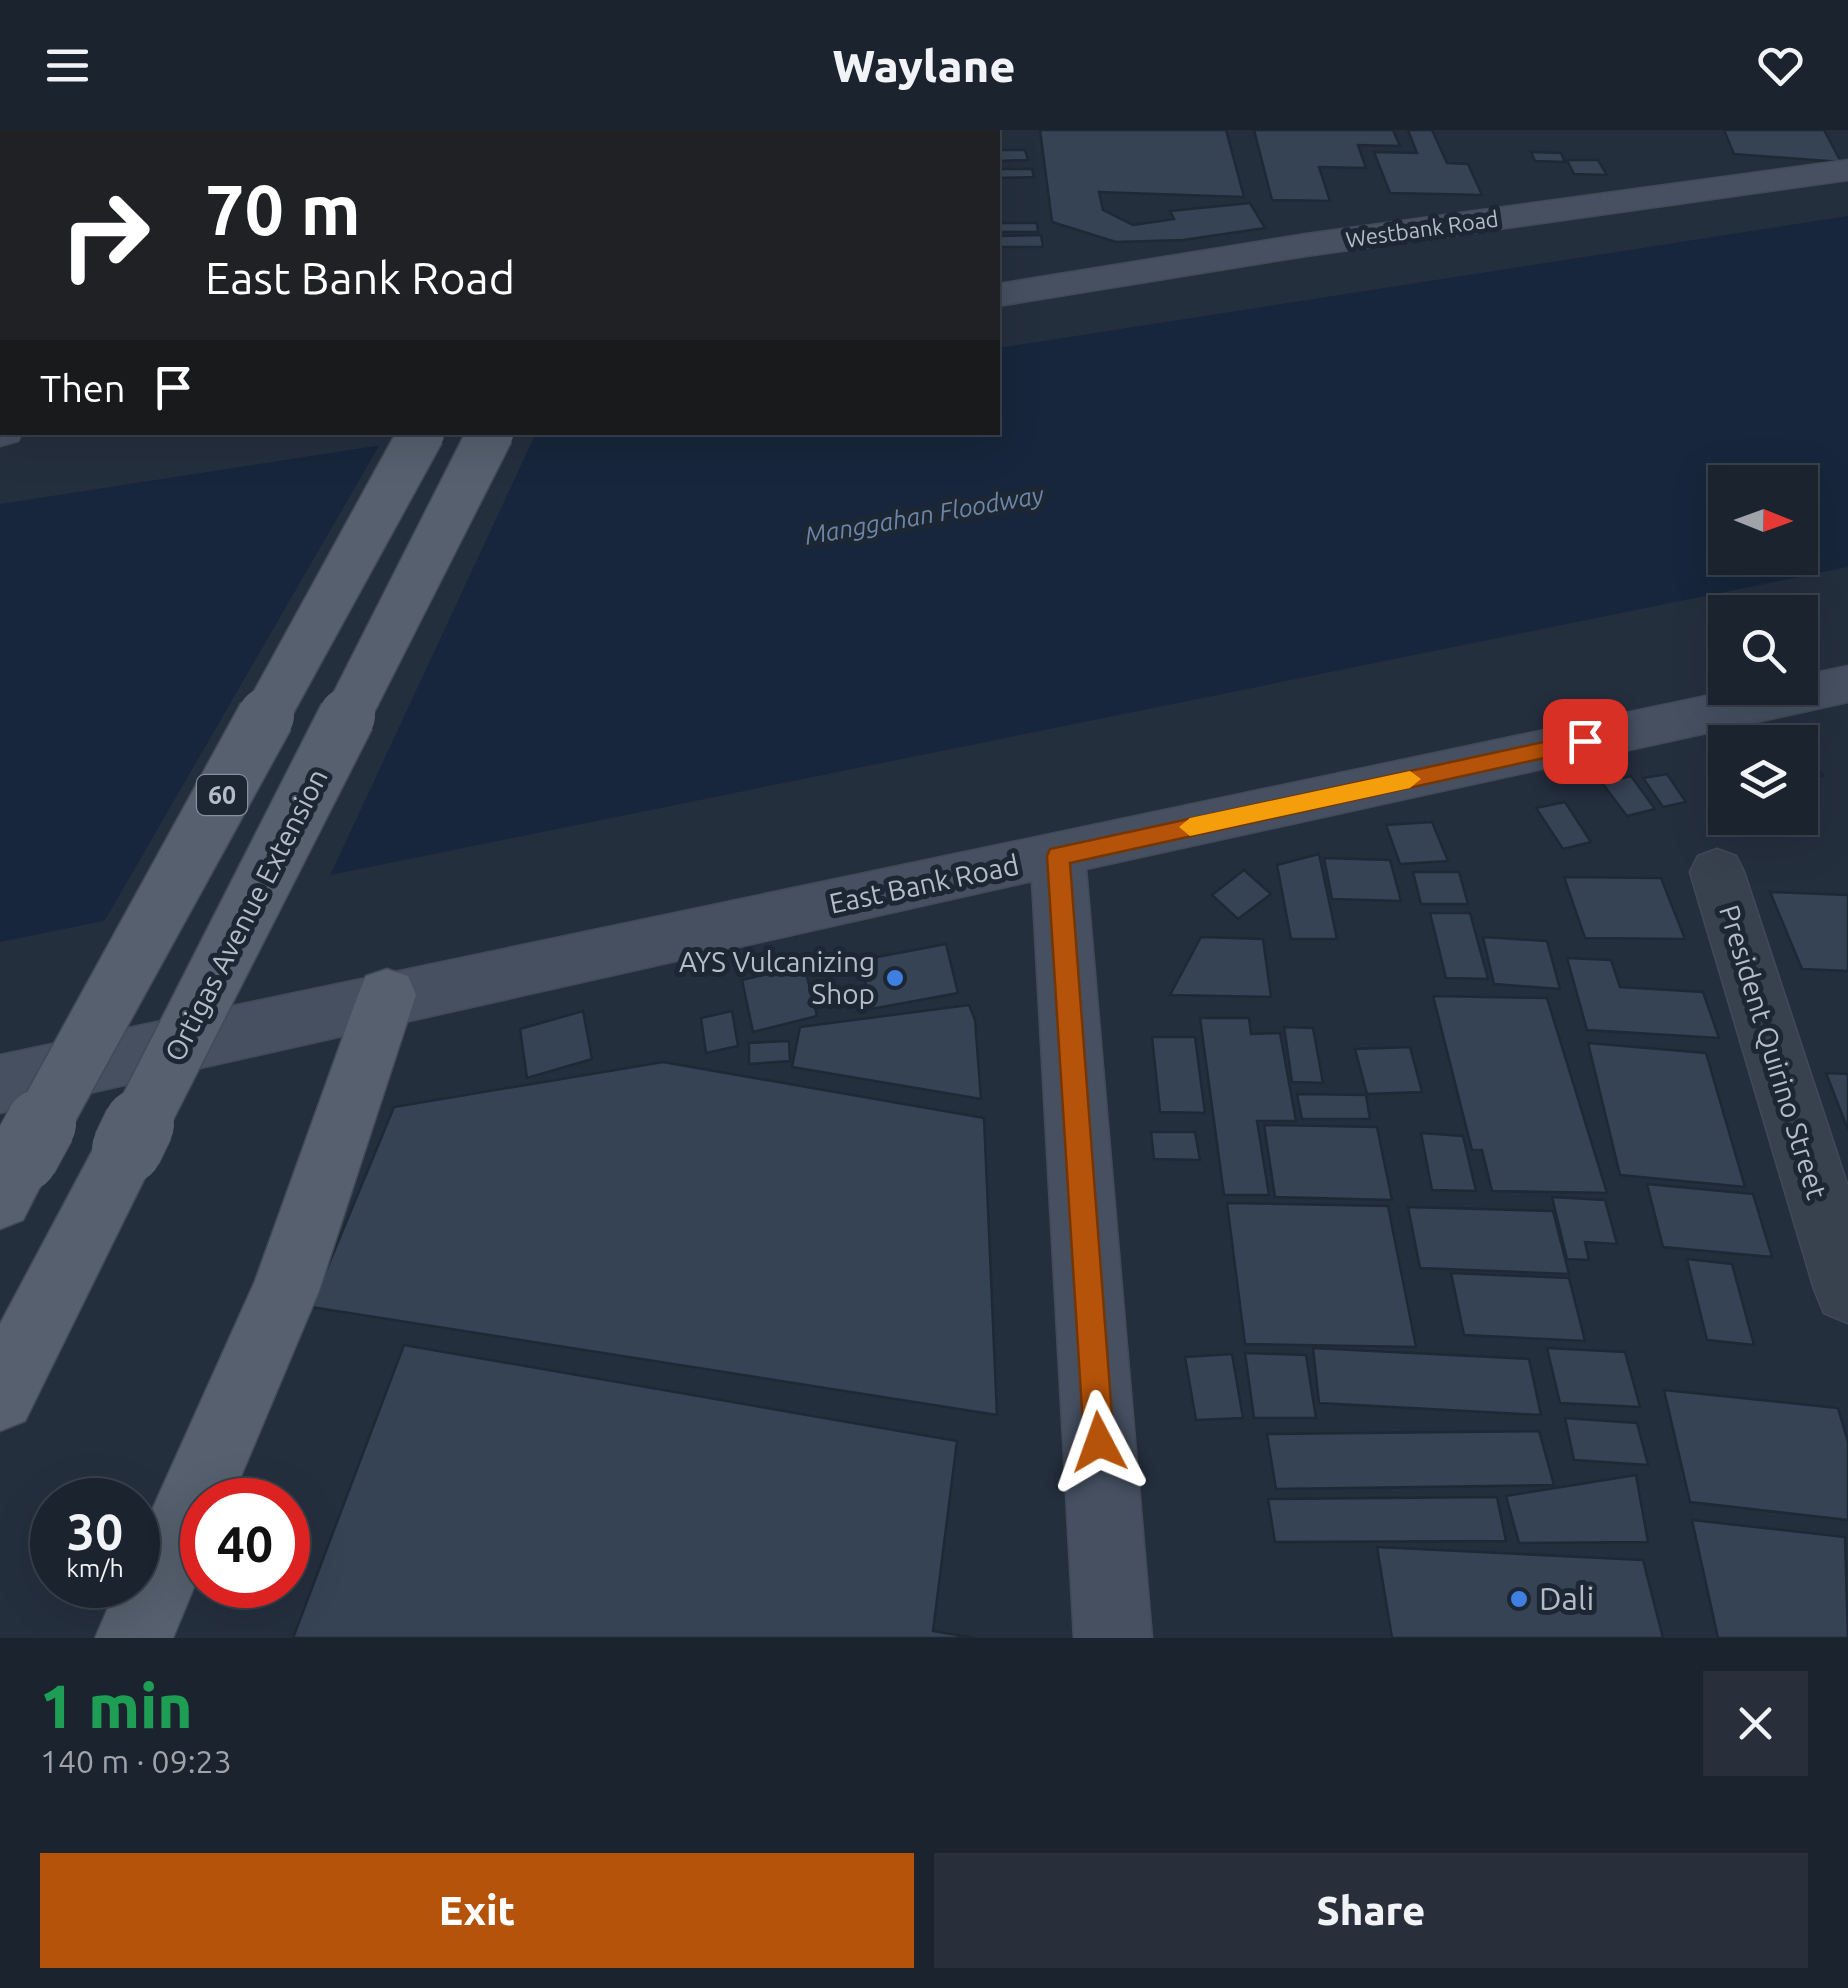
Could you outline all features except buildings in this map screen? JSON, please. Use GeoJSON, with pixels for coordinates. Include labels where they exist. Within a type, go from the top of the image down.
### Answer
{"type":"FeatureCollection","features":[{"type":"Feature","properties":{"kind":"main road","name":"60"},"geometry":{"type":"LineString","coordinates":[[11,1177],[420,435]]}},
{"type":"Feature","properties":{"kind":"main road","name":"Ortigas Avenue Extension"},"geometry":{"type":"LineString","coordinates":[[0,1396],[489,435]]}},
{"type":"Feature","properties":{"kind":"main road"},"geometry":{"type":"LineString","coordinates":[[134,1638],[285,1291],[388,995]]}},
{"type":"Feature","properties":{"kind":"street","name":"Westbank Road"},"geometry":{"type":"LineString","coordinates":[[1000,294],[1306,245],[1848,170]]}},
{"type":"Feature","properties":{"kind":"street","name":"East Bank Road"},"geometry":{"type":"LineString","coordinates":[[0,1084],[388,995],[1058,856],[1848,684]]}},
{"type":"Feature","properties":{"kind":"street"},"geometry":{"type":"LineString","coordinates":[[1058,856],[1113,1638]]}},
{"type":"Feature","properties":{"kind":"street","name":"President Quirino Street"},"geometry":{"type":"LineString","coordinates":[[1717,872],[1848,1289]]}},
{"type":"Feature","properties":{"kind":"water","name":"Manggahan Floodway"},"geometry":{"type":"Polygon","coordinates":[[[1848,216],[1848,567],[1818,573],[1818,465],[1708,465],[1708,575],[1809,575],[0,942],[0,504],[447,435],[1000,435],[1000,348],[1848,216]]]}},
{"type":"Feature","properties":{"kind":"pier"},"geometry":{"type":"Polygon","coordinates":[[[408,435],[535,435],[327,882],[101,927],[383,439],[408,435]]]}},
{"type":"Feature","properties":{"kind":"slow traffic"},"geometry":{"type":"LineString","coordinates":[[1190,827],[1410,779]]}},
{"type":"Feature","properties":{"kind":"place","name":"AYS Vulcanizing Shop"},"geometry":{"type":"Point","coordinates":[895,978]}},
{"type":"Feature","properties":{"kind":"place","name":"Dali"},"geometry":{"type":"Point","coordinates":[1519,1599]}},
{"type":"Feature","properties":{"kind":"route"},"geometry":{"type":"LineString","coordinates":[[1099,1442],[1058,856],[1585,741]]}}]}
